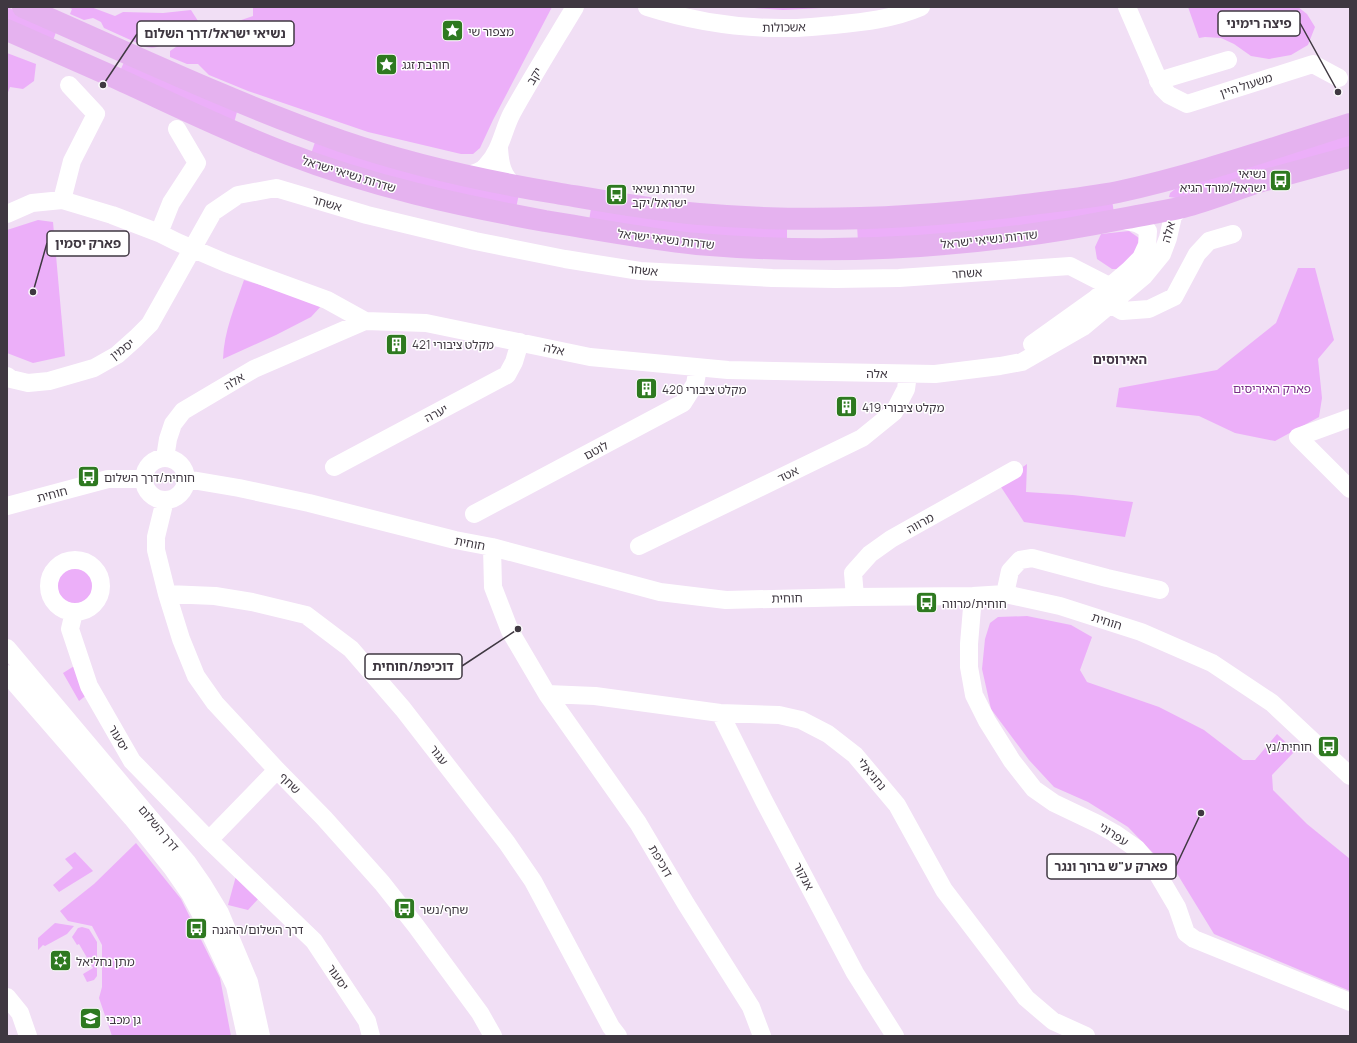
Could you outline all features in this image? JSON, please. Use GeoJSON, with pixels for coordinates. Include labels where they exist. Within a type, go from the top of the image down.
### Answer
{"type":"FeatureCollection","features":[{"type":"Feature","properties":{"kind":"main road"},"geometry":{"type":"LineString","coordinates":[[23,7],[238,102],[342,142],[405,161],[516,186],[639,207],[721,215],[772,218],[837,218],[967,212],[1114,193],[1172,179],[1350,124]]}},
{"type":"Feature","properties":{"kind":"main road","name":"שדרות נשיאי ישראל"},"geometry":{"type":"LineString","coordinates":[[7,30],[116,78],[203,119],[289,155],[334,170],[401,190],[519,216],[635,236],[697,244],[862,249],[946,244],[1016,237],[1118,220],[1183,206],[1260,182],[1350,157]]}},
{"type":"Feature","properties":{"kind":"street","name":"יקב"},"geometry":{"type":"LineString","coordinates":[[465,175],[473,174],[488,165],[499,148],[511,115],[575,7]]}},
{"type":"Feature","properties":{"kind":"street","name":"אשכולות"},"geometry":{"type":"LineString","coordinates":[[647,7],[697,21],[743,27],[793,28],[872,22],[910,12],[921,7]]}},
{"type":"Feature","properties":{"kind":"street","name":"משעול היין"},"geometry":{"type":"LineString","coordinates":[[1127,7],[1162,88],[1169,95],[1187,104],[1313,64],[1339,78]]}},
{"type":"Feature","properties":{"kind":"street"},"geometry":{"type":"LineString","coordinates":[[1158,81],[1228,60]]}},
{"type":"Feature","properties":{"kind":"street"},"geometry":{"type":"LineString","coordinates":[[62,200],[72,161],[96,114],[69,85]]}},
{"type":"Feature","properties":{"kind":"street"},"geometry":{"type":"LineString","coordinates":[[159,233],[172,203],[197,163],[177,129]]}},
{"type":"Feature","properties":{"kind":"street","name":"יקב"},"geometry":{"type":"LineString","coordinates":[[499,148],[501,167],[509,181],[516,186]]}},
{"type":"Feature","properties":{"kind":"street","name":"אשחר"},"geometry":{"type":"LineString","coordinates":[[192,248],[213,212],[238,195],[276,188],[367,215],[475,241],[565,259],[640,271],[772,278],[836,279],[899,278],[1070,266],[1114,296],[1122,311],[1149,309],[1174,297],[1197,254],[1209,241],[1233,234]]}},
{"type":"Feature","properties":{"kind":"street"},"geometry":{"type":"LineString","coordinates":[[7,214],[32,203],[62,200],[112,215],[159,233],[246,271],[327,300],[365,321]]}},
{"type":"Feature","properties":{"kind":"street","name":"אלה"},"geometry":{"type":"LineString","coordinates":[[165,458],[168,439],[173,424],[183,411],[254,369],[365,321],[426,323],[590,357],[728,370],[935,374],[1022,362],[1083,327],[1114,296],[1144,276],[1162,254],[1168,238],[1173,216],[1183,206]]}},
{"type":"Feature","properties":{"kind":"street","name":"אלה"},"geometry":{"type":"LineString","coordinates":[[1114,296],[1130,270],[1141,258],[1149,237],[1148,231],[1143,225],[1136,222],[1118,220]]}},
{"type":"Feature","properties":{"kind":"street","name":"יסמין"},"geometry":{"type":"LineString","coordinates":[[7,376],[11,379],[28,383],[49,381],[94,368],[117,355],[150,324],[192,248]]}},
{"type":"Feature","properties":{"kind":"street","name":"יערה"},"geometry":{"type":"LineString","coordinates":[[334,467],[507,375],[514,362],[520,342]]}},
{"type":"Feature","properties":{"kind":"street","name":"לוטם"},"geometry":{"type":"LineString","coordinates":[[474,514],[683,403],[695,384],[698,368]]}},
{"type":"Feature","properties":{"kind":"street","name":"אטד"},"geometry":{"type":"LineString","coordinates":[[639,546],[862,438],[894,412],[906,389],[908,374]]}},
{"type":"Feature","properties":{"kind":"street"},"geometry":{"type":"LineString","coordinates":[[1350,418],[1298,437],[1350,489]]}},
{"type":"Feature","properties":{"kind":"street"},"geometry":{"type":"LineString","coordinates":[[165,458],[177,462],[185,473],[186,479],[185,486],[177,496],[165,500],[158,499],[148,492],[144,479],[145,473],[152,462],[165,458]]}},
{"type":"Feature","properties":{"kind":"street","name":"מרווה"},"geometry":{"type":"LineString","coordinates":[[855,597],[853,573],[870,554],[891,539],[1014,470]]}},
{"type":"Feature","properties":{"kind":"street","name":"חוחית"},"geometry":{"type":"LineString","coordinates":[[7,506],[108,479],[144,479]]}},
{"type":"Feature","properties":{"kind":"street","name":"חוחית"},"geometry":{"type":"LineString","coordinates":[[186,479],[240,488],[309,503],[455,540],[492,547],[660,592],[726,600],[973,596],[1005,594],[1060,606],[1141,632],[1212,663],[1272,703],[1350,776]]}},
{"type":"Feature","properties":{"kind":"street","name":"שחף"},"geometry":{"type":"LineString","coordinates":[[165,500],[156,537],[156,550],[181,639],[196,676],[216,703],[382,882],[480,1013],[493,1036]]}},
{"type":"Feature","properties":{"kind":"street","name":"דוכיפת"},"geometry":{"type":"LineString","coordinates":[[492,547],[493,587],[510,631],[548,694],[638,822],[686,904],[751,1007],[762,1036]]}},
{"type":"Feature","properties":{"kind":"street"},"geometry":{"type":"LineString","coordinates":[[1005,594],[1010,571],[1020,560],[1032,558],[1107,578],[1160,590]]}},
{"type":"Feature","properties":{"kind":"street","name":"עגור"},"geometry":{"type":"LineString","coordinates":[[168,594],[215,596],[252,602],[306,615],[351,649],[402,709],[482,809],[520,862],[533,881],[618,1036]]}},
{"type":"Feature","properties":{"kind":"street","name":"עפרוני"},"geometry":{"type":"LineString","coordinates":[[973,596],[969,644],[969,667],[974,695],[987,721],[1012,761],[1034,788],[1054,803],[1098,824],[1137,849],[1157,873],[1177,907],[1186,933],[1194,939],[1350,1002]]}},
{"type":"Feature","properties":{"kind":"street","name":"יסעור"},"geometry":{"type":"LineString","coordinates":[[74,612],[70,629],[89,686],[132,761],[209,840],[314,941],[367,1021],[371,1036]]}},
{"type":"Feature","properties":{"kind":"street","name":"דרך השלום"},"geometry":{"type":"LineString","coordinates":[[7,648],[187,862],[203,885],[220,913],[249,982],[261,1036]]}},
{"type":"Feature","properties":{"kind":"street","name":"דרך השלום"},"geometry":{"type":"LineString","coordinates":[[7,674],[132,818],[172,868],[190,894],[235,986],[246,1036]]}},
{"type":"Feature","properties":{"kind":"street","name":"נחניאלי"},"geometry":{"type":"LineString","coordinates":[[548,694],[595,696],[720,713],[779,715],[801,720],[828,734],[855,755],[897,805],[944,890],[1026,998],[1053,1021],[1086,1036]]}},
{"type":"Feature","properties":{"kind":"street","name":"אנקור"},"geometry":{"type":"LineString","coordinates":[[720,713],[764,801],[855,973],[895,1036]]}},
{"type":"Feature","properties":{"kind":"street"},"geometry":{"type":"LineString","coordinates":[[209,840],[277,770]]}},
{"type":"Feature","properties":{"kind":"street"},"geometry":{"type":"LineString","coordinates":[[7,997],[20,1013],[28,1036]]}},
{"type":"Feature","properties":{"kind":"green space"},"geometry":{"type":"Polygon","coordinates":[[[7,7],[57,29],[53,41],[7,22],[7,7]]]}},
{"type":"Feature","properties":{"kind":"green space"},"geometry":{"type":"Polygon","coordinates":[[[67,7],[91,7],[115,16],[123,12],[163,13],[191,10],[198,21],[182,26],[166,41],[158,47],[153,48],[146,47],[104,28],[101,22],[93,18],[84,20],[70,14],[72,9],[67,7]]]}},
{"type":"Feature","properties":{"kind":"green space","name":"חורבת זגג"},"geometry":{"type":"Polygon","coordinates":[[[253,7],[552,7],[480,148],[473,154],[461,154],[368,132],[248,91],[209,75],[198,64],[187,64],[170,57],[170,51],[189,38],[253,16],[253,7]]]}},
{"type":"Feature","properties":{"kind":"green space"},"geometry":{"type":"Polygon","coordinates":[[[741,7],[841,7],[783,10],[741,7]]]}},
{"type":"Feature","properties":{"kind":"green space"},"geometry":{"type":"Polygon","coordinates":[[[1188,7],[1298,7],[1307,14],[1315,27],[1308,45],[1291,55],[1269,59],[1251,56],[1234,44],[1221,38],[1199,38],[1188,7]]]}},
{"type":"Feature","properties":{"kind":"green space"},"geometry":{"type":"Polygon","coordinates":[[[7,53],[36,64],[34,81],[23,89],[10,87],[7,95],[7,53]]]}},
{"type":"Feature","properties":{"kind":"green space"},"geometry":{"type":"Polygon","coordinates":[[[125,60],[238,108],[234,123],[120,71],[125,60]]]}},
{"type":"Feature","properties":{"kind":"green space"},"geometry":{"type":"Polygon","coordinates":[[[1350,132],[1350,148],[1176,198],[1169,197],[1170,193],[1175,189],[1350,132]]]}},
{"type":"Feature","properties":{"kind":"green space"},"geometry":{"type":"Polygon","coordinates":[[[316,139],[519,194],[516,208],[434,190],[311,154],[316,139]]]}},
{"type":"Feature","properties":{"kind":"green space"},"geometry":{"type":"Polygon","coordinates":[[[1112,200],[1114,213],[1065,222],[858,242],[857,225],[1112,200]]]}},
{"type":"Feature","properties":{"kind":"green space"},"geometry":{"type":"Polygon","coordinates":[[[591,208],[787,226],[787,242],[732,239],[589,221],[591,208]]]}},
{"type":"Feature","properties":{"kind":"green space"},"geometry":{"type":"Polygon","coordinates":[[[38,220],[53,222],[65,356],[33,363],[7,353],[7,230],[38,220]]]}},
{"type":"Feature","properties":{"kind":"green space"},"geometry":{"type":"Polygon","coordinates":[[[1129,231],[1139,238],[1141,249],[1126,269],[1112,269],[1097,259],[1095,247],[1101,234],[1129,231]]]}},
{"type":"Feature","properties":{"kind":"green space","name":"פארק האיריסים"},"geometry":{"type":"Polygon","coordinates":[[[1298,268],[1315,268],[1334,340],[1318,359],[1322,398],[1319,417],[1275,441],[1235,433],[1199,416],[1116,407],[1119,388],[1217,370],[1276,323],[1298,268]]]}},
{"type":"Feature","properties":{"kind":"green space"},"geometry":{"type":"Polygon","coordinates":[[[244,280],[323,304],[311,317],[223,359],[225,338],[244,280]]]}},
{"type":"Feature","properties":{"kind":"green space"},"geometry":{"type":"Polygon","coordinates":[[[1027,464],[1026,492],[1073,495],[1133,502],[1125,537],[1024,522],[999,484],[1027,464]]]}},
{"type":"Feature","properties":{"kind":"green space"},"geometry":{"type":"Polygon","coordinates":[[[79,565],[94,574],[98,591],[91,601],[84,605],[65,605],[57,600],[54,593],[53,587],[55,574],[63,568],[79,565]]]}},
{"type":"Feature","properties":{"kind":"green space"},"geometry":{"type":"Polygon","coordinates":[[[1027,616],[1071,625],[1092,637],[1080,670],[1087,682],[1159,707],[1204,730],[1243,760],[1255,760],[1277,734],[1295,751],[1272,775],[1273,790],[1307,824],[1350,859],[1350,991],[1214,934],[1176,872],[1155,855],[1128,827],[1088,802],[1054,787],[1029,760],[991,709],[982,669],[985,639],[990,623],[998,617],[1027,616]]]}},
{"type":"Feature","properties":{"kind":"green space"},"geometry":{"type":"Polygon","coordinates":[[[87,658],[98,686],[79,701],[63,673],[87,658]]]}},
{"type":"Feature","properties":{"kind":"green space"},"geometry":{"type":"Polygon","coordinates":[[[136,843],[181,899],[220,978],[231,1036],[112,1036],[99,998],[102,987],[102,945],[92,926],[68,921],[60,911],[94,884],[136,843]]]}},
{"type":"Feature","properties":{"kind":"green space"},"geometry":{"type":"Polygon","coordinates":[[[75,852],[93,871],[59,892],[53,885],[73,868],[65,859],[75,852]]]}},
{"type":"Feature","properties":{"kind":"green space"},"geometry":{"type":"Polygon","coordinates":[[[236,876],[270,886],[248,910],[228,905],[236,876]]]}},
{"type":"Feature","properties":{"kind":"green space"},"geometry":{"type":"Polygon","coordinates":[[[55,923],[74,926],[67,934],[45,946],[43,945],[38,950],[38,938],[55,923]]]}},
{"type":"Feature","properties":{"kind":"green space"},"geometry":{"type":"Polygon","coordinates":[[[82,927],[89,929],[97,942],[97,976],[94,980],[87,982],[83,974],[93,968],[79,944],[77,945],[72,937],[78,928],[82,927]]]}},
{"type":"Feature","properties":{"kind":"place","name":"מצפור שי"},"geometry":{"type":"Point","coordinates":[452,31]}},
{"type":"Feature","properties":{"kind":"place","name":"חורבת זגג"},"geometry":{"type":"Point","coordinates":[387,64]}},
{"type":"Feature","properties":{"kind":"place","name":"נשיאי ישראל/דרך השלום"},"geometry":{"type":"Point","coordinates":[103,85]}},
{"type":"Feature","properties":{"kind":"place","name":"פיצה רימיני"},"geometry":{"type":"Point","coordinates":[1338,92]}},
{"type":"Feature","properties":{"kind":"place","name":"נשיאי ישראל/מורד הגיא"},"geometry":{"type":"Point","coordinates":[1281,180]}},
{"type":"Feature","properties":{"kind":"place","name":"שדרות נשיאי ישראל/יקב"},"geometry":{"type":"Point","coordinates":[616,195]}},
{"type":"Feature","properties":{"kind":"place","name":"פארק יסמין"},"geometry":{"type":"Point","coordinates":[33,292]}},
{"type":"Feature","properties":{"kind":"place","name":"מקלט ציבורי 421"},"geometry":{"type":"Point","coordinates":[396,344]}},
{"type":"Feature","properties":{"kind":"place","name":"מקלט ציבורי 420"},"geometry":{"type":"Point","coordinates":[646,389]}},
{"type":"Feature","properties":{"kind":"place","name":"מקלט ציבורי 419"},"geometry":{"type":"Point","coordinates":[847,407]}},
{"type":"Feature","properties":{"kind":"place","name":"חוחית/דרך השלום"},"geometry":{"type":"Point","coordinates":[88,477]}},
{"type":"Feature","properties":{"kind":"place","name":"חוחית/מרווה"},"geometry":{"type":"Point","coordinates":[926,603]}},
{"type":"Feature","properties":{"kind":"place","name":"דוכיפת/חוחית"},"geometry":{"type":"Point","coordinates":[518,629]}},
{"type":"Feature","properties":{"kind":"place","name":"חוחית/נץ"},"geometry":{"type":"Point","coordinates":[1328,746]}},
{"type":"Feature","properties":{"kind":"place","name":"פארק ע\"ש ברוך ונגר"},"geometry":{"type":"Point","coordinates":[1201,813]}},
{"type":"Feature","properties":{"kind":"place","name":"שחף/נשר"},"geometry":{"type":"Point","coordinates":[404,909]}},
{"type":"Feature","properties":{"kind":"place","name":"דרך השלום/ההגנה"},"geometry":{"type":"Point","coordinates":[197,929]}},
{"type":"Feature","properties":{"kind":"place","name":"מתן נחליאל"},"geometry":{"type":"Point","coordinates":[60,961]}},
{"type":"Feature","properties":{"kind":"place","name":"גן מכבי"},"geometry":{"type":"Point","coordinates":[91,1019]}},
{"type":"Feature","properties":{"kind":"district","name":"האירוסים"},"geometry":{"type":"Point","coordinates":[1120,359]}}]}
